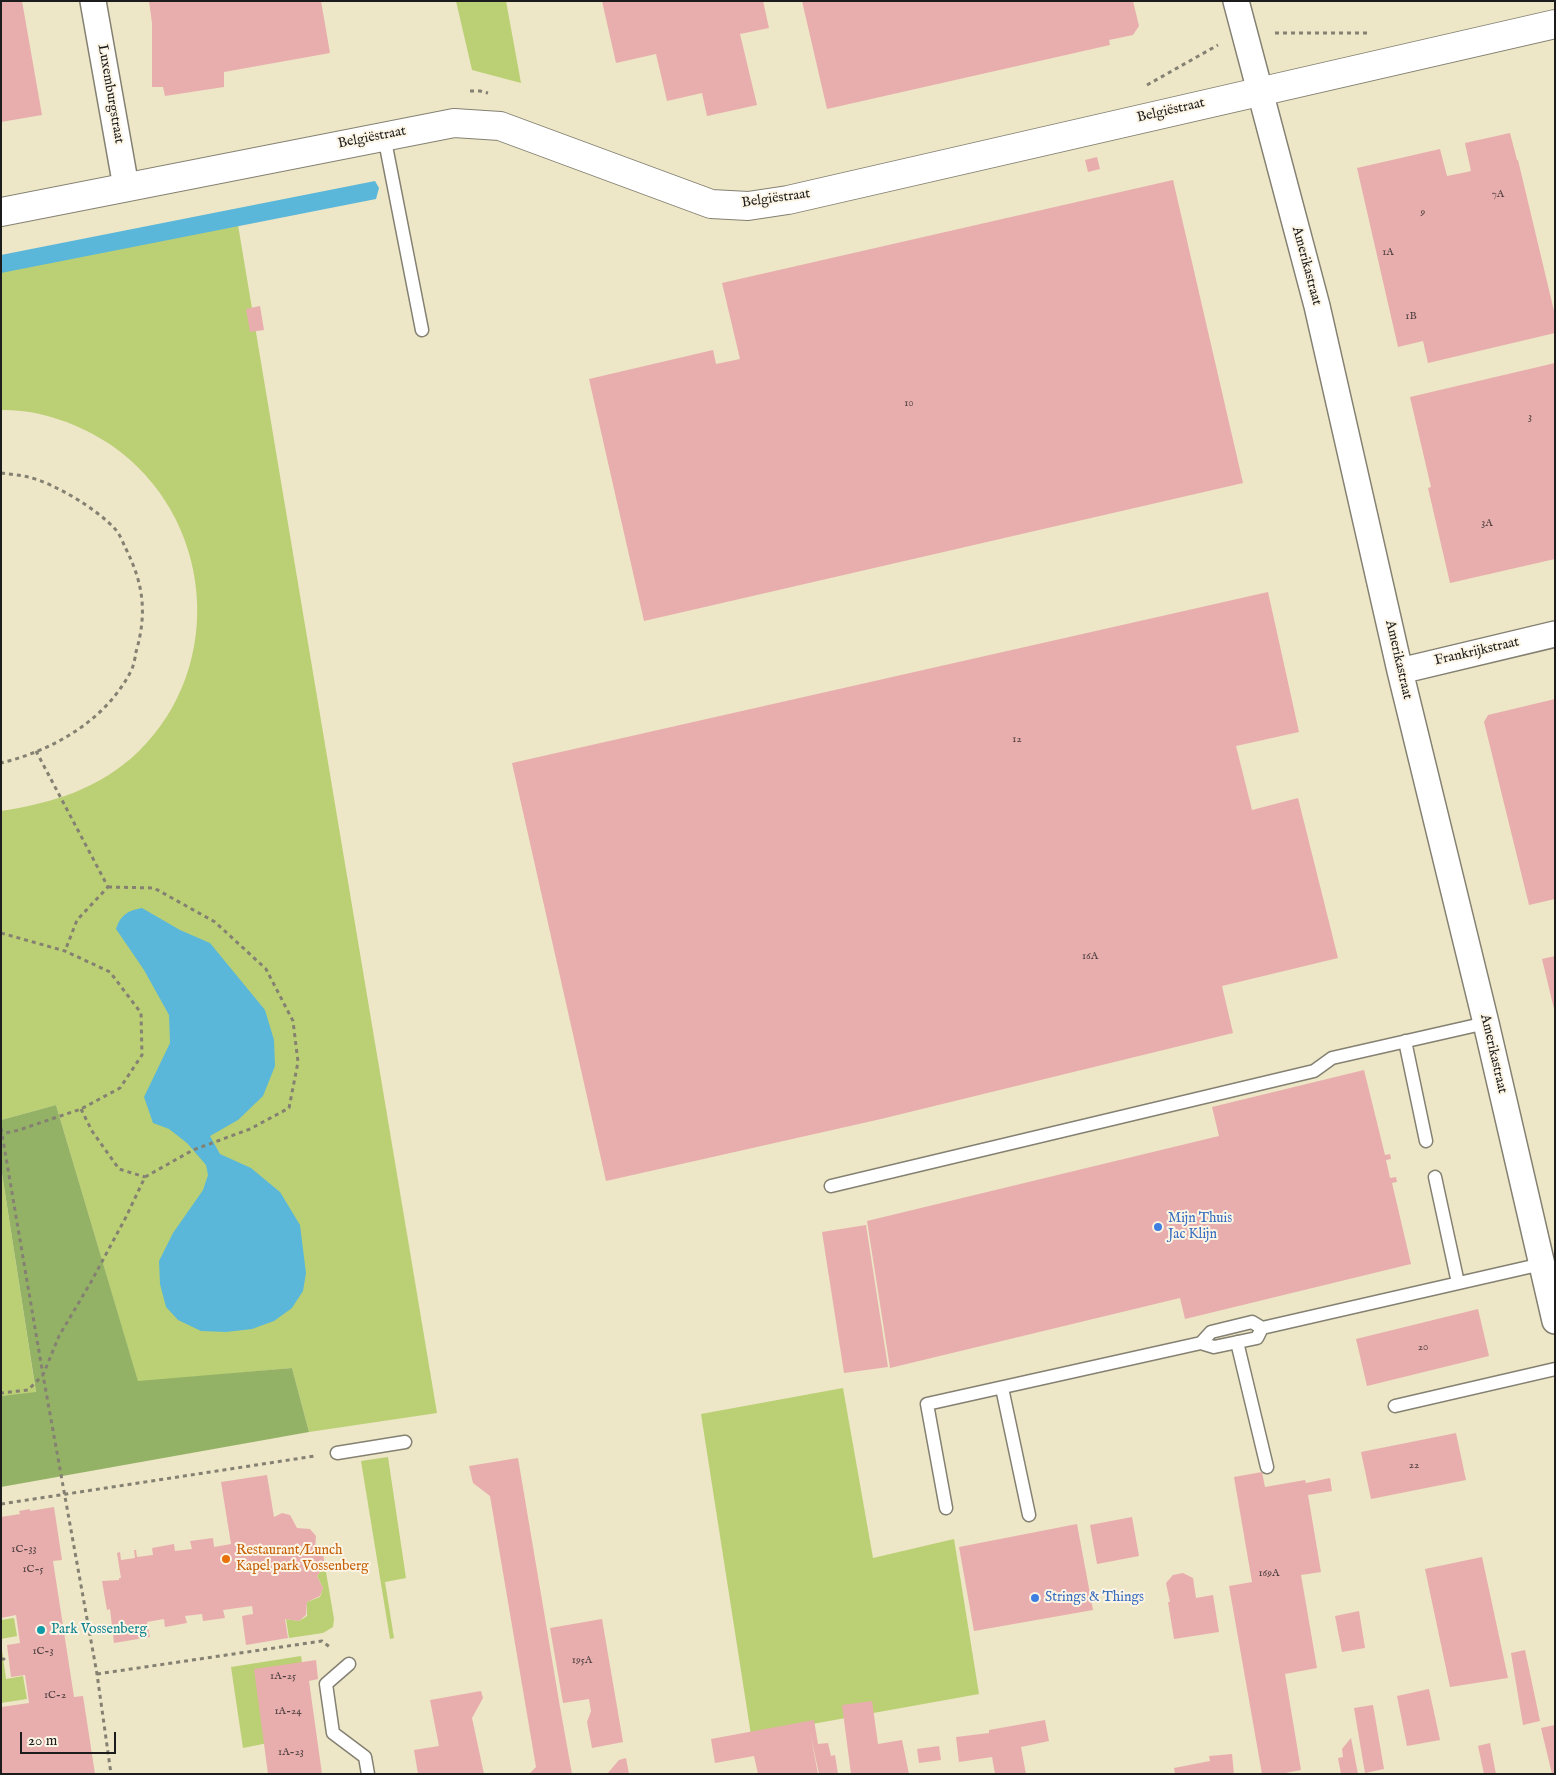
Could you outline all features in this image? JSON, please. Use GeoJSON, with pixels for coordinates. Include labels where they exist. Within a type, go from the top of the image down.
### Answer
{"type":"FeatureCollection","features":[{"type":"Feature","properties":{"kind":"main road","name":"Belgiëstraat"},"geometry":{"type":"LineString","coordinates":[[1,212],[454,123],[500,126],[711,204],[748,206],[788,200],[1555,24]]}},
{"type":"Feature","properties":{"kind":"street","name":"Luxemburgstraat"},"geometry":{"type":"LineString","coordinates":[[93,1],[126,187]]}},
{"type":"Feature","properties":{"kind":"street","name":"Amerikastraat"},"geometry":{"type":"LineString","coordinates":[[1236,1],[1317,306],[1400,670],[1486,1023],[1555,1321]]}},
{"type":"Feature","properties":{"kind":"street","name":"Frankrijkstraat"},"geometry":{"type":"LineString","coordinates":[[1400,670],[1555,634]]}},
{"type":"Feature","properties":{"kind":"lane"},"geometry":{"type":"LineString","coordinates":[[384,136],[422,330]]}},
{"type":"Feature","properties":{"kind":"lane"},"geometry":{"type":"LineString","coordinates":[[831,1186],[1314,1071],[1332,1058],[1486,1023]]}},
{"type":"Feature","properties":{"kind":"lane"},"geometry":{"type":"LineString","coordinates":[[1405,1041],[1426,1141]]}},
{"type":"Feature","properties":{"kind":"lane"},"geometry":{"type":"LineString","coordinates":[[1435,1177],[1458,1283]]}},
{"type":"Feature","properties":{"kind":"lane"},"geometry":{"type":"LineString","coordinates":[[1200,1343],[1211,1332],[1252,1322],[1262,1328],[1542,1264]]}},
{"type":"Feature","properties":{"kind":"lane"},"geometry":{"type":"LineString","coordinates":[[946,1508],[927,1404],[1200,1343],[1214,1347],[1257,1338],[1262,1328]]}},
{"type":"Feature","properties":{"kind":"lane"},"geometry":{"type":"LineString","coordinates":[[1237,1342],[1267,1467]]}},
{"type":"Feature","properties":{"kind":"lane"},"geometry":{"type":"LineString","coordinates":[[1395,1406],[1555,1370]]}},
{"type":"Feature","properties":{"kind":"lane"},"geometry":{"type":"LineString","coordinates":[[1002,1388],[1029,1515]]}},
{"type":"Feature","properties":{"kind":"lane"},"geometry":{"type":"LineString","coordinates":[[337,1453],[405,1442]]}},
{"type":"Feature","properties":{"kind":"lane"},"geometry":{"type":"LineString","coordinates":[[349,1664],[326,1684],[333,1733],[365,1758],[368,1774]]}},
{"type":"Feature","properties":{"kind":"path"},"geometry":{"type":"LineString","coordinates":[[1140,87],[1217,46],[1247,38],[1274,33],[1371,33]]}},
{"type":"Feature","properties":{"kind":"path"},"geometry":{"type":"LineString","coordinates":[[464,92],[480,91],[490,93]]}},
{"type":"Feature","properties":{"kind":"path"},"geometry":{"type":"LineString","coordinates":[[1,473],[29,477],[57,488],[91,509],[116,530],[132,562],[143,597],[142,632],[132,670],[108,704],[77,731],[36,751],[1,763]]}},
{"type":"Feature","properties":{"kind":"path"},"geometry":{"type":"LineString","coordinates":[[36,751],[108,887]]}},
{"type":"Feature","properties":{"kind":"path"},"geometry":{"type":"LineString","coordinates":[[1,1393],[28,1390],[43,1375],[59,1336],[122,1225],[145,1177],[193,1150],[250,1129],[289,1108],[298,1062],[293,1020],[266,969],[214,922],[154,888],[108,887],[77,920],[65,951]]}},
{"type":"Feature","properties":{"kind":"path"},"geometry":{"type":"LineString","coordinates":[[1,933],[65,951],[110,972],[141,1014],[142,1055],[120,1088],[82,1109],[20,1130],[2,1134]]}},
{"type":"Feature","properties":{"kind":"path"},"geometry":{"type":"LineString","coordinates":[[82,1109],[92,1131],[119,1169],[145,1177]]}},
{"type":"Feature","properties":{"kind":"path"},"geometry":{"type":"LineString","coordinates":[[1,1128],[97,1674],[112,1774]]}},
{"type":"Feature","properties":{"kind":"path"},"geometry":{"type":"LineString","coordinates":[[1,1504],[337,1453]]}},
{"type":"Feature","properties":{"kind":"path"},"geometry":{"type":"LineString","coordinates":[[97,1674],[322,1641],[349,1664]]}},
{"type":"Feature","properties":{"kind":"green space"},"geometry":{"type":"Polygon","coordinates":[[[456,1],[506,1],[521,83],[472,70],[456,1]]]}},
{"type":"Feature","properties":{"kind":"green space"},"geometry":{"type":"Polygon","coordinates":[[[238,225],[437,1413],[309,1432],[292,1368],[138,1382],[56,1105],[1,1120],[1,811],[57,799],[91,785],[123,765],[138,752],[167,717],[186,677],[196,635],[197,592],[188,550],[171,510],[145,475],[111,445],[73,424],[30,412],[1,410],[1,270],[238,225]]]}},
{"type":"Feature","properties":{"kind":"green space"},"geometry":{"type":"Polygon","coordinates":[[[56,1105],[138,1381],[292,1368],[309,1432],[1,1487],[1,1396],[36,1392],[1,1167],[1,1120],[56,1105]]]}},
{"type":"Feature","properties":{"kind":"green space"},"geometry":{"type":"Polygon","coordinates":[[[1,1167],[36,1393],[1,1396],[1,1167]]]}},
{"type":"Feature","properties":{"kind":"green space"},"geometry":{"type":"Polygon","coordinates":[[[843,1388],[873,1558],[954,1539],[979,1694],[751,1735],[701,1414],[843,1388]]]}},
{"type":"Feature","properties":{"kind":"green space"},"geometry":{"type":"Polygon","coordinates":[[[388,1457],[406,1578],[385,1582],[394,1638],[390,1639],[361,1461],[388,1457]]]}},
{"type":"Feature","properties":{"kind":"green space"},"geometry":{"type":"Polygon","coordinates":[[[325,1566],[334,1619],[333,1627],[323,1633],[289,1638],[286,1619],[299,1621],[307,1616],[307,1602],[320,1597],[323,1588],[317,1576],[325,1566]]]}},
{"type":"Feature","properties":{"kind":"green space"},"geometry":{"type":"Polygon","coordinates":[[[14,1618],[17,1636],[1,1639],[1,1620],[14,1618]]]}},
{"type":"Feature","properties":{"kind":"green space"},"geometry":{"type":"Polygon","coordinates":[[[1,1643],[6,1679],[23,1676],[27,1699],[1,1703],[1,1643]]]}},
{"type":"Feature","properties":{"kind":"green space"},"geometry":{"type":"Polygon","coordinates":[[[301,1656],[313,1734],[243,1748],[231,1667],[301,1656]]]}},
{"type":"Feature","properties":{"kind":"water"},"geometry":{"type":"Polygon","coordinates":[[[375,181],[379,188],[376,199],[1,273],[1,255],[375,181]]]}},
{"type":"Feature","properties":{"kind":"water"},"geometry":{"type":"Polygon","coordinates":[[[142,908],[180,930],[210,943],[265,1010],[274,1040],[275,1066],[263,1096],[238,1120],[210,1136],[220,1154],[251,1168],[280,1192],[300,1225],[306,1273],[303,1291],[292,1308],[274,1321],[252,1329],[226,1332],[201,1331],[178,1320],[166,1307],[160,1284],[159,1261],[173,1233],[203,1190],[208,1175],[206,1165],[187,1143],[169,1129],[153,1123],[144,1097],[170,1043],[169,1015],[144,970],[116,929],[120,920],[126,914],[142,908]]]}},
{"type":"Feature","properties":{"kind":"building"},"geometry":{"type":"Polygon","coordinates":[[[1,1],[22,1],[42,115],[1,122],[1,1]]]}},
{"type":"Feature","properties":{"kind":"building"},"geometry":{"type":"Polygon","coordinates":[[[149,1],[321,1],[330,53],[224,72],[224,87],[165,96],[163,87],[152,87],[152,23],[149,1]]]}},
{"type":"Feature","properties":{"kind":"building"},"geometry":{"type":"Polygon","coordinates":[[[602,1],[763,1],[769,28],[740,34],[757,105],[707,116],[702,93],[667,101],[656,54],[616,63],[602,1]]]}},
{"type":"Feature","properties":{"kind":"building"},"geometry":{"type":"Polygon","coordinates":[[[802,1],[1133,1],[1139,26],[1133,35],[1109,40],[1110,45],[827,109],[802,1]]]}},
{"type":"Feature","properties":{"kind":"building"},"geometry":{"type":"Polygon","coordinates":[[[1510,133],[1555,315],[1555,333],[1428,363],[1423,341],[1398,347],[1357,168],[1440,149],[1447,176],[1467,172],[1471,171],[1465,143],[1510,133]]]}},
{"type":"Feature","properties":{"kind":"building"},"geometry":{"type":"Polygon","coordinates":[[[1097,157],[1100,169],[1088,172],[1085,160],[1097,157]]]}},
{"type":"Feature","properties":{"kind":"building"},"geometry":{"type":"Polygon","coordinates":[[[1173,180],[1243,483],[644,621],[589,379],[713,350],[716,364],[740,359],[722,283],[1173,180]]]}},
{"type":"Feature","properties":{"kind":"building"},"geometry":{"type":"Polygon","coordinates":[[[260,306],[264,330],[250,332],[246,309],[260,306]]]}},
{"type":"Feature","properties":{"kind":"building"},"geometry":{"type":"Polygon","coordinates":[[[1555,363],[1555,559],[1450,583],[1428,488],[1431,487],[1410,397],[1555,363]]]}},
{"type":"Feature","properties":{"kind":"building"},"geometry":{"type":"Polygon","coordinates":[[[1268,592],[1299,732],[1236,746],[1252,810],[1298,798],[1338,958],[1222,986],[1233,1033],[881,1119],[606,1181],[512,763],[1268,592]]]}},
{"type":"Feature","properties":{"kind":"building"},"geometry":{"type":"Polygon","coordinates":[[[1555,699],[1555,899],[1529,905],[1484,722],[1488,715],[1555,699]]]}},
{"type":"Feature","properties":{"kind":"building"},"geometry":{"type":"Polygon","coordinates":[[[1555,956],[1555,1009],[1554,1009],[1542,959],[1555,956]]]}},
{"type":"Feature","properties":{"kind":"building"},"geometry":{"type":"Polygon","coordinates":[[[1364,1070],[1385,1155],[1390,1154],[1391,1159],[1386,1160],[1390,1178],[1396,1177],[1397,1182],[1392,1183],[1411,1264],[1185,1319],[1180,1298],[890,1368],[867,1221],[1219,1136],[1212,1107],[1364,1070]]]}},
{"type":"Feature","properties":{"kind":"building"},"geometry":{"type":"Polygon","coordinates":[[[866,1225],[888,1367],[844,1373],[822,1232],[866,1225]]]}},
{"type":"Feature","properties":{"kind":"building"},"geometry":{"type":"Polygon","coordinates":[[[1478,1309],[1489,1356],[1367,1386],[1356,1339],[1478,1309]]]}},
{"type":"Feature","properties":{"kind":"building"},"geometry":{"type":"Polygon","coordinates":[[[1456,1433],[1466,1480],[1371,1499],[1361,1452],[1456,1433]]]}},
{"type":"Feature","properties":{"kind":"building"},"geometry":{"type":"Polygon","coordinates":[[[518,1458],[572,1774],[529,1774],[536,1767],[490,1496],[473,1483],[469,1466],[518,1458]]]}},
{"type":"Feature","properties":{"kind":"building"},"geometry":{"type":"Polygon","coordinates":[[[1262,1472],[1265,1487],[1305,1480],[1306,1483],[1330,1478],[1332,1491],[1308,1495],[1321,1572],[1301,1575],[1317,1668],[1285,1674],[1301,1770],[1280,1774],[1262,1774],[1229,1586],[1252,1582],[1234,1477],[1262,1472]]]}},
{"type":"Feature","properties":{"kind":"building","name":"Restaurant/Lunch Kapel park Vossenberg"},"geometry":{"type":"Polygon","coordinates":[[[267,1475],[274,1517],[282,1513],[290,1515],[297,1528],[310,1529],[316,1536],[315,1549],[323,1553],[325,1566],[317,1576],[323,1588],[320,1596],[307,1602],[306,1615],[299,1621],[285,1619],[288,1638],[246,1645],[242,1616],[253,1614],[252,1606],[223,1610],[225,1618],[203,1621],[202,1614],[185,1616],[187,1623],[165,1627],[164,1619],[147,1622],[150,1637],[114,1643],[110,1609],[107,1610],[102,1581],[119,1580],[121,1578],[117,1553],[120,1552],[121,1560],[135,1558],[134,1550],[136,1550],[137,1557],[153,1555],[152,1548],[174,1544],[175,1551],[192,1549],[190,1541],[213,1538],[214,1547],[231,1544],[221,1482],[267,1475]]]}},
{"type":"Feature","properties":{"kind":"building","name":"Park Vossenberg"},"geometry":{"type":"Polygon","coordinates":[[[54,1507],[62,1560],[53,1561],[74,1697],[83,1696],[95,1774],[1,1774],[1,1707],[29,1703],[25,1675],[11,1677],[7,1645],[20,1643],[16,1615],[1,1618],[1,1517],[20,1514],[19,1511],[54,1507]]]}},
{"type":"Feature","properties":{"kind":"building"},"geometry":{"type":"Polygon","coordinates":[[[1132,1517],[1139,1556],[1097,1564],[1090,1525],[1132,1517]]]}},
{"type":"Feature","properties":{"kind":"building"},"geometry":{"type":"Polygon","coordinates":[[[1077,1524],[1093,1610],[974,1631],[959,1547],[1077,1524]]]}},
{"type":"Feature","properties":{"kind":"building"},"geometry":{"type":"Polygon","coordinates":[[[1482,1557],[1508,1678],[1450,1687],[1425,1569],[1482,1557]]]}},
{"type":"Feature","properties":{"kind":"building"},"geometry":{"type":"Polygon","coordinates":[[[1183,1573],[1193,1578],[1196,1598],[1213,1595],[1219,1632],[1174,1639],[1166,1583],[1173,1575],[1183,1573]]]}},
{"type":"Feature","properties":{"kind":"building"},"geometry":{"type":"Polygon","coordinates":[[[1359,1611],[1365,1648],[1342,1652],[1335,1616],[1359,1611]]]}},
{"type":"Feature","properties":{"kind":"building"},"geometry":{"type":"Polygon","coordinates":[[[602,1619],[623,1742],[592,1748],[587,1722],[591,1711],[589,1699],[563,1703],[550,1628],[602,1619]]]}},
{"type":"Feature","properties":{"kind":"building"},"geometry":{"type":"Polygon","coordinates":[[[1525,1650],[1540,1721],[1523,1725],[1511,1653],[1525,1650]]]}},
{"type":"Feature","properties":{"kind":"building"},"geometry":{"type":"Polygon","coordinates":[[[316,1660],[318,1679],[309,1681],[322,1774],[268,1774],[254,1669],[316,1660]]]}},
{"type":"Feature","properties":{"kind":"building"},"geometry":{"type":"Polygon","coordinates":[[[1429,1689],[1440,1740],[1407,1746],[1397,1696],[1429,1689]]]}},
{"type":"Feature","properties":{"kind":"building"},"geometry":{"type":"Polygon","coordinates":[[[481,1691],[483,1698],[472,1718],[484,1774],[418,1774],[414,1750],[439,1746],[430,1700],[481,1691]]]}},
{"type":"Feature","properties":{"kind":"building"},"geometry":{"type":"Polygon","coordinates":[[[872,1701],[878,1744],[902,1740],[909,1774],[851,1774],[842,1705],[872,1701]]]}},
{"type":"Feature","properties":{"kind":"building"},"geometry":{"type":"Polygon","coordinates":[[[1373,1705],[1384,1769],[1365,1773],[1354,1708],[1373,1705]]]}},
{"type":"Feature","properties":{"kind":"building"},"geometry":{"type":"Polygon","coordinates":[[[814,1720],[818,1744],[828,1743],[831,1756],[835,1755],[838,1774],[819,1774],[810,1732],[818,1774],[758,1774],[754,1756],[715,1763],[711,1739],[814,1720]]]}},
{"type":"Feature","properties":{"kind":"building"},"geometry":{"type":"Polygon","coordinates":[[[1045,1720],[1049,1741],[1021,1747],[1026,1774],[995,1774],[992,1757],[959,1762],[956,1737],[989,1733],[989,1730],[1045,1720]]]}},
{"type":"Feature","properties":{"kind":"building"},"geometry":{"type":"Polygon","coordinates":[[[1555,1725],[1555,1774],[1552,1774],[1541,1728],[1555,1725]]]}},
{"type":"Feature","properties":{"kind":"building"},"geometry":{"type":"Polygon","coordinates":[[[1351,1738],[1358,1774],[1341,1774],[1338,1758],[1343,1757],[1342,1749],[1351,1738]]]}},
{"type":"Feature","properties":{"kind":"building"},"geometry":{"type":"Polygon","coordinates":[[[1490,1743],[1496,1774],[1484,1774],[1478,1746],[1490,1743]]]}},
{"type":"Feature","properties":{"kind":"building"},"geometry":{"type":"Polygon","coordinates":[[[939,1746],[941,1760],[919,1763],[917,1749],[939,1746]]]}},
{"type":"Feature","properties":{"kind":"building"},"geometry":{"type":"Polygon","coordinates":[[[1232,1754],[1234,1774],[1175,1774],[1174,1768],[1210,1761],[1209,1756],[1232,1754]]]}},
{"type":"Feature","properties":{"kind":"building"},"geometry":{"type":"Polygon","coordinates":[[[626,1758],[629,1774],[607,1774],[619,1760],[626,1758]]]}},
{"type":"Feature","properties":{"kind":"place","name":"Mijn Thuis Jac Klijn"},"geometry":{"type":"Point","coordinates":[1158,1227]}},
{"type":"Feature","properties":{"kind":"place","name":"Restaurant/Lunch Kapel park Vossenberg"},"geometry":{"type":"Point","coordinates":[226,1559]}},
{"type":"Feature","properties":{"kind":"place","name":"Strings & Things"},"geometry":{"type":"Point","coordinates":[1035,1598]}},
{"type":"Feature","properties":{"kind":"place","name":"Park Vossenberg"},"geometry":{"type":"Point","coordinates":[41,1630]}}]}
